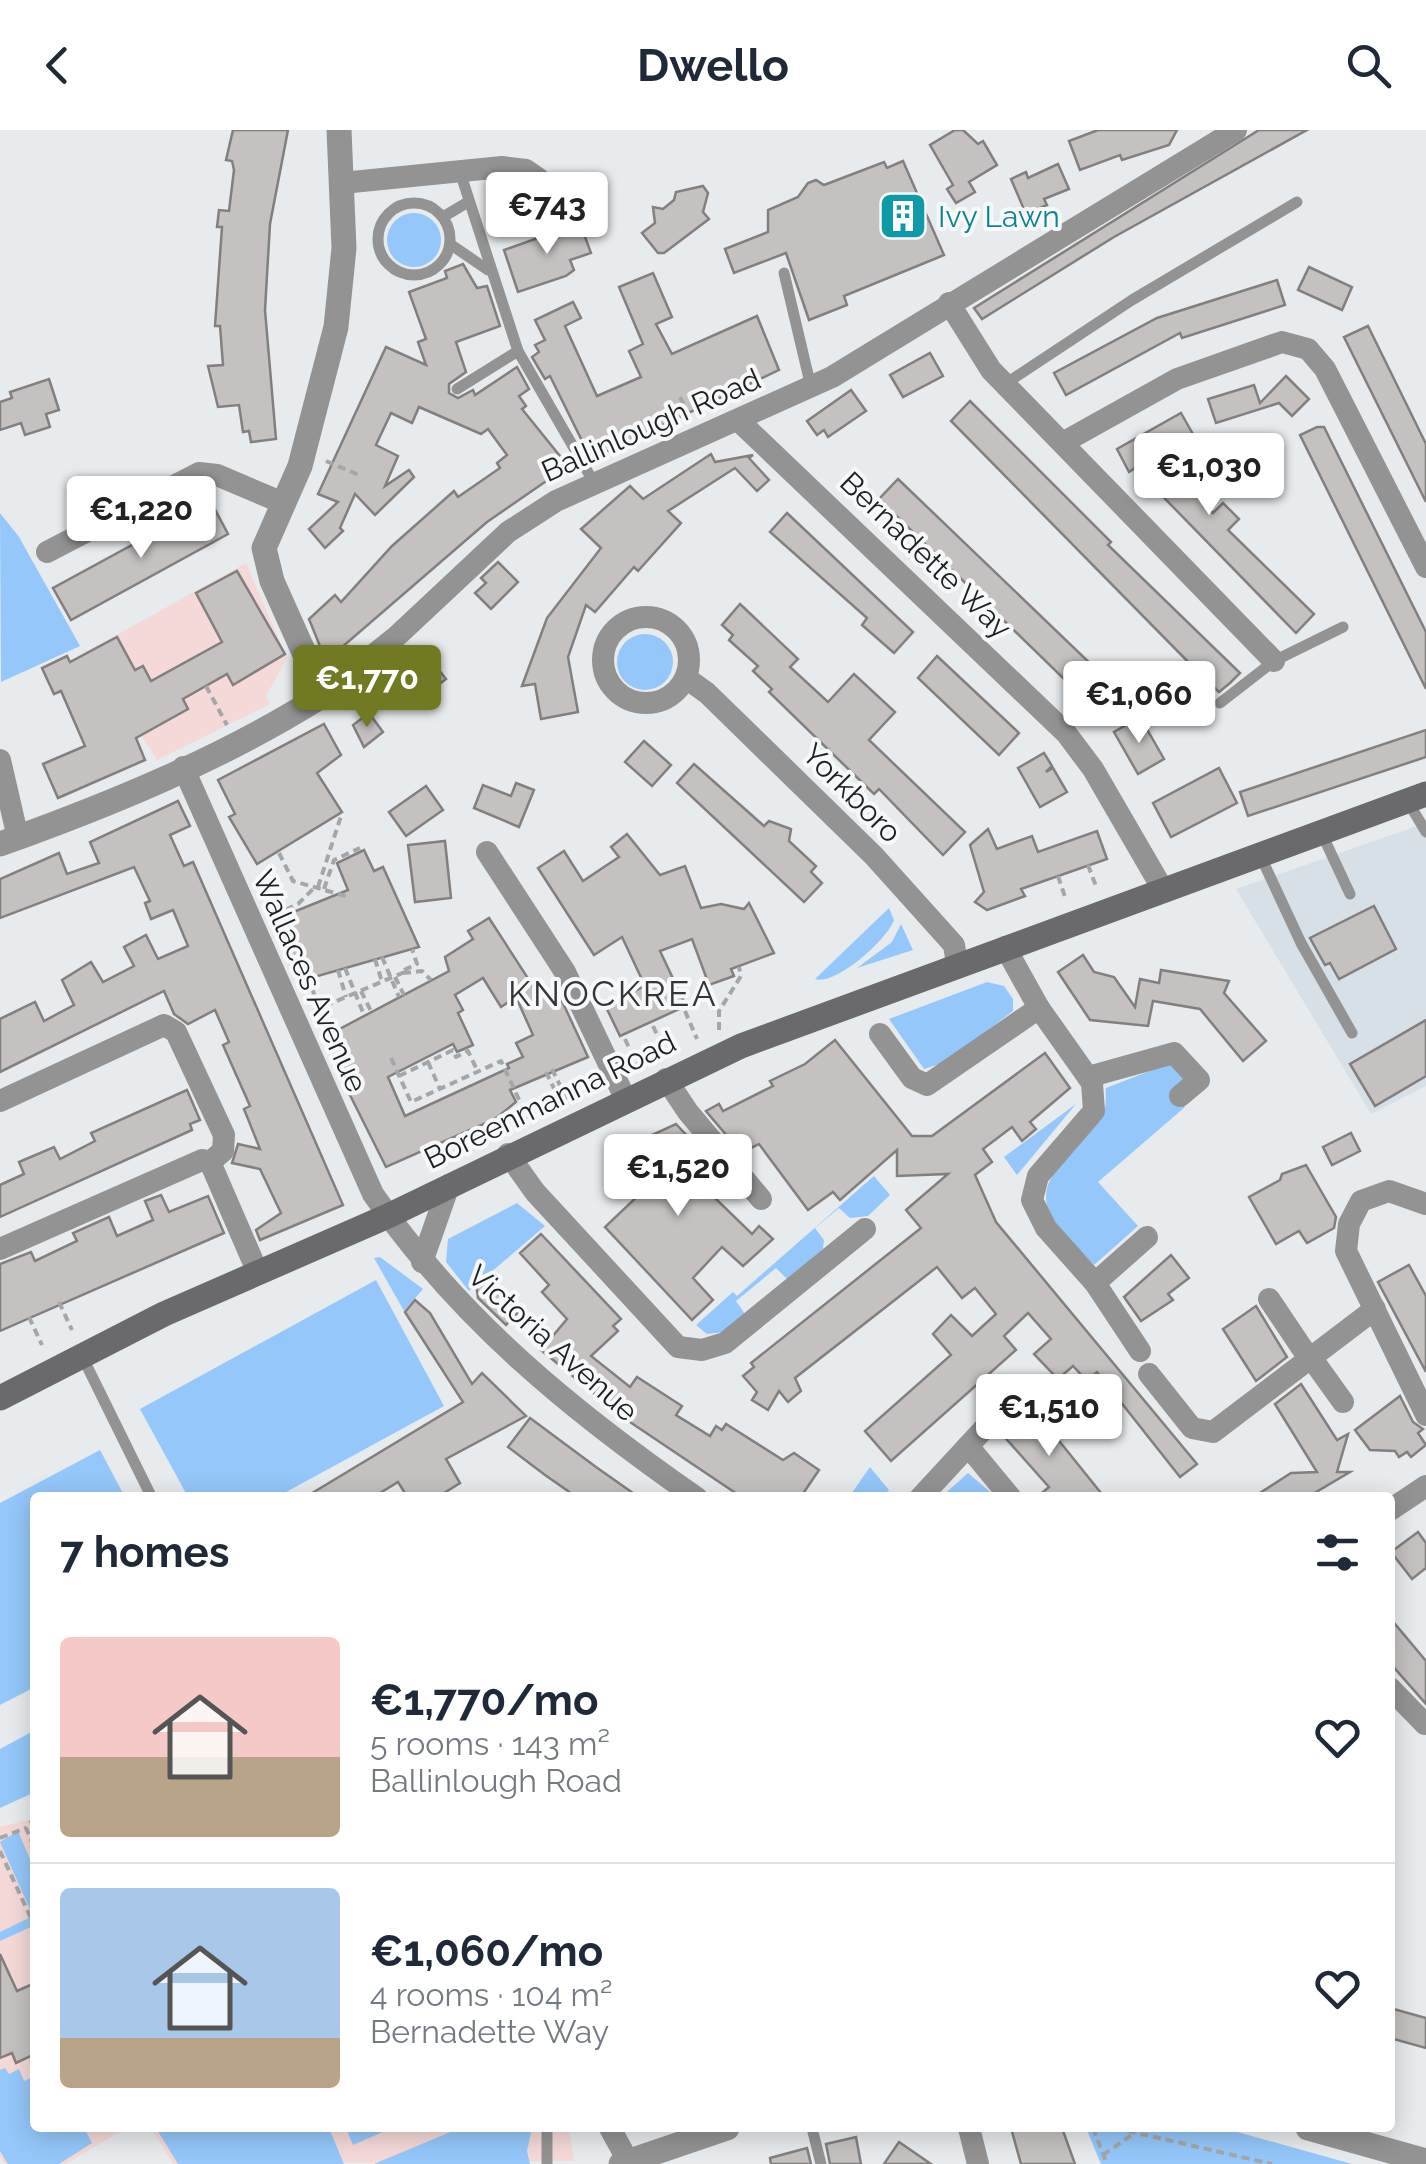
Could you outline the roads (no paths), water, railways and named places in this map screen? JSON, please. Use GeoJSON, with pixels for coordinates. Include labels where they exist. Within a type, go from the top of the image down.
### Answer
{"type":"FeatureCollection","features":[{"type":"Feature","properties":{"kind":"main road","name":"Boreenmanna Road"},"geometry":{"type":"LineString","coordinates":[[0,1398],[76,1342],[258,1273],[388,1216],[625,1098],[666,1066],[1417,798]]}},
{"type":"Feature","properties":{"kind":"street"},"geometry":{"type":"LineString","coordinates":[[322,696],[265,559],[266,539],[300,466],[336,327],[344,248],[339,130]]}},
{"type":"Feature","properties":{"kind":"street","name":"Ballinlough Road"},"geometry":{"type":"LineString","coordinates":[[9,841],[183,768],[322,696],[404,630],[508,532],[593,481],[740,422],[811,387],[1236,130]]}},
{"type":"Feature","properties":{"kind":"street"},"geometry":{"type":"LineString","coordinates":[[342,183],[502,167],[526,170],[538,180]]}},
{"type":"Feature","properties":{"kind":"street"},"geometry":{"type":"LineString","coordinates":[[949,303],[1004,384],[1274,661]]}},
{"type":"Feature","properties":{"kind":"street"},"geometry":{"type":"LineString","coordinates":[[1064,442],[1187,374],[1282,342],[1299,344],[1325,369],[1426,567]]}},
{"type":"Feature","properties":{"kind":"street","name":"Bernadette Way"},"geometry":{"type":"LineString","coordinates":[[740,422],[1066,732],[1102,784],[1162,888]]}},
{"type":"Feature","properties":{"kind":"street"},"geometry":{"type":"LineString","coordinates":[[47,552],[199,473],[217,475],[283,504]]}},
{"type":"Feature","properties":{"kind":"street","name":"Yorkboro"},"geometry":{"type":"LineString","coordinates":[[686,678],[707,693],[874,856],[954,945],[957,964]]}},
{"type":"Feature","properties":{"kind":"street"},"geometry":{"type":"LineString","coordinates":[[0,760],[9,841]]}},
{"type":"Feature","properties":{"kind":"street","name":"Wallaces Avenue"},"geometry":{"type":"LineString","coordinates":[[183,768],[373,1194],[388,1216]]}},
{"type":"Feature","properties":{"kind":"street"},"geometry":{"type":"LineString","coordinates":[[488,852],[566,972],[625,1098]]}},
{"type":"Feature","properties":{"kind":"street"},"geometry":{"type":"LineString","coordinates":[[1005,947],[1039,1008],[1095,1092],[1094,1111],[1038,1176],[1032,1200],[1046,1228],[1095,1283],[1140,1351]]}},
{"type":"Feature","properties":{"kind":"street"},"geometry":{"type":"LineString","coordinates":[[880,1034],[912,1078],[926,1085],[1039,1008]]}},
{"type":"Feature","properties":{"kind":"street"},"geometry":{"type":"LineString","coordinates":[[0,1101],[164,1025],[176,1032],[224,1135],[223,1151],[210,1162],[194,1161],[0,1249]]}},
{"type":"Feature","properties":{"kind":"street"},"geometry":{"type":"LineString","coordinates":[[1088,1077],[1174,1053],[1199,1080],[1180,1096]]}},
{"type":"Feature","properties":{"kind":"street"},"geometry":{"type":"LineString","coordinates":[[666,1066],[688,1112],[761,1200]]}},
{"type":"Feature","properties":{"kind":"street"},"geometry":{"type":"LineString","coordinates":[[508,1154],[535,1192],[678,1347],[702,1350],[725,1342],[864,1228]]}},
{"type":"Feature","properties":{"kind":"street"},"geometry":{"type":"LineString","coordinates":[[210,1162],[258,1273]]}},
{"type":"Feature","properties":{"kind":"street","name":"Victoria Avenue"},"geometry":{"type":"LineString","coordinates":[[422,1262],[449,1185]]}},
{"type":"Feature","properties":{"kind":"street"},"geometry":{"type":"LineString","coordinates":[[1426,1204],[1389,1191],[1360,1202],[1349,1224],[1349,1263],[1426,1415]]}},
{"type":"Feature","properties":{"kind":"street","name":"Victoria Avenue"},"geometry":{"type":"LineString","coordinates":[[388,1216],[422,1262],[591,1424],[688,1492]]}},
{"type":"Feature","properties":{"kind":"street"},"geometry":{"type":"LineString","coordinates":[[1095,1283],[1147,1237]]}},
{"type":"Feature","properties":{"kind":"street"},"geometry":{"type":"LineString","coordinates":[[1269,1299],[1343,1402]]}},
{"type":"Feature","properties":{"kind":"street"},"geometry":{"type":"LineString","coordinates":[[1148,1374],[1192,1428],[1206,1433],[1375,1309]]}},
{"type":"Feature","properties":{"kind":"street"},"geometry":{"type":"LineString","coordinates":[[1403,1374],[1426,1367]]}},
{"type":"Feature","properties":{"kind":"street"},"geometry":{"type":"LineString","coordinates":[[926,1492],[1006,1406]]}},
{"type":"Feature","properties":{"kind":"street"},"geometry":{"type":"LineString","coordinates":[[968,1446],[1006,1492]]}},
{"type":"Feature","properties":{"kind":"street"},"geometry":{"type":"LineString","coordinates":[[1395,1507],[1426,1486]]}},
{"type":"Feature","properties":{"kind":"street"},"geometry":{"type":"LineString","coordinates":[[1395,1693],[1425,1724]]}},
{"type":"Feature","properties":{"kind":"street"},"geometry":{"type":"LineString","coordinates":[[612,2132],[624,2163],[715,2132]]}},
{"type":"Feature","properties":{"kind":"street"},"geometry":{"type":"LineString","coordinates":[[970,2132],[978,2164]]}},
{"type":"Feature","properties":{"kind":"street"},"geometry":{"type":"LineString","coordinates":[[1322,2132],[1426,2161]]}},
{"type":"Feature","properties":{"kind":"lane"},"geometry":{"type":"LineString","coordinates":[[460,172],[488,257],[488,270],[518,351],[593,481]]}},
{"type":"Feature","properties":{"kind":"lane"},"geometry":{"type":"LineString","coordinates":[[443,217],[468,202]]}},
{"type":"Feature","properties":{"kind":"lane"},"geometry":{"type":"LineString","coordinates":[[1004,384],[1132,300],[1297,202]]}},
{"type":"Feature","properties":{"kind":"lane"},"geometry":{"type":"LineString","coordinates":[[422,204],[443,217],[450,244],[442,262],[421,274],[397,271],[380,252],[380,227],[396,208],[422,204]]}},
{"type":"Feature","properties":{"kind":"lane"},"geometry":{"type":"LineString","coordinates":[[450,244],[488,270]]}},
{"type":"Feature","properties":{"kind":"lane"},"geometry":{"type":"LineString","coordinates":[[784,273],[811,387]]}},
{"type":"Feature","properties":{"kind":"lane"},"geometry":{"type":"LineString","coordinates":[[457,390],[518,351]]}},
{"type":"Feature","properties":{"kind":"lane"},"geometry":{"type":"LineString","coordinates":[[1220,702],[1274,661],[1343,627]]}},
{"type":"Feature","properties":{"kind":"lane"},"geometry":{"type":"LineString","coordinates":[[1417,798],[1426,832]]}},
{"type":"Feature","properties":{"kind":"lane"},"geometry":{"type":"LineString","coordinates":[[1321,832],[1350,894]]}},
{"type":"Feature","properties":{"kind":"lane"},"geometry":{"type":"LineString","coordinates":[[1259,853],[1301,942],[1352,1033]]}},
{"type":"Feature","properties":{"kind":"lane"},"geometry":{"type":"LineString","coordinates":[[76,1342],[149,1492]]}},
{"type":"Feature","properties":{"kind":"lane"},"geometry":{"type":"LineString","coordinates":[[547,2132],[547,2164]]}},
{"type":"Feature","properties":{"kind":"lane"},"geometry":{"type":"LineString","coordinates":[[813,2132],[822,2164]]}},
{"type":"Feature","properties":{"kind":"place","name":"Ivy Lawn"},"geometry":{"type":"Point","coordinates":[903,216]}},
{"type":"Feature","properties":{"kind":"district","name":"KNOCKREA"},"geometry":{"type":"Point","coordinates":[613,993]}}]}
